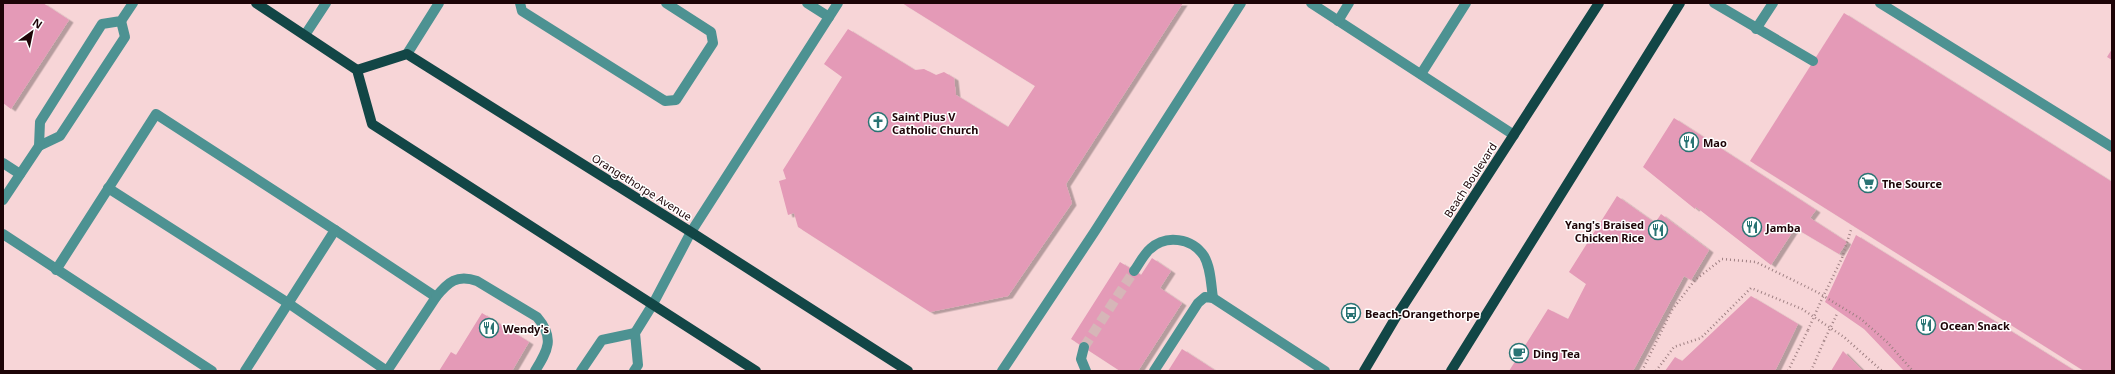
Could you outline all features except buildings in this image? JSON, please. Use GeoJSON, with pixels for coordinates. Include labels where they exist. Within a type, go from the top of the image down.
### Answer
{"type":"FeatureCollection","features":[{"type":"Feature","properties":{"kind":"main road"},"geometry":{"type":"LineString","coordinates":[[256,3],[357,70],[372,124],[756,371]]}},
{"type":"Feature","properties":{"kind":"main road","name":"Beach Boulevard"},"geometry":{"type":"LineString","coordinates":[[1364,371],[1396,317],[1599,3]]}},
{"type":"Feature","properties":{"kind":"main road"},"geometry":{"type":"LineString","coordinates":[[1451,371],[1680,3]]}},
{"type":"Feature","properties":{"kind":"main road"},"geometry":{"type":"LineString","coordinates":[[357,70],[407,54]]}},
{"type":"Feature","properties":{"kind":"main road","name":"Orangethorpe Avenue"},"geometry":{"type":"LineString","coordinates":[[407,54],[691,232],[908,371]]}},
{"type":"Feature","properties":{"kind":"lane"},"geometry":{"type":"LineString","coordinates":[[39,146],[40,122],[102,24],[121,21],[133,3]]}},
{"type":"Feature","properties":{"kind":"lane"},"geometry":{"type":"LineString","coordinates":[[305,35],[326,3]]}},
{"type":"Feature","properties":{"kind":"lane"},"geometry":{"type":"LineString","coordinates":[[407,54],[438,3]]}},
{"type":"Feature","properties":{"kind":"lane"},"geometry":{"type":"LineString","coordinates":[[520,3],[522,11],[665,101],[676,100],[713,43],[711,32],[666,3]]}},
{"type":"Feature","properties":{"kind":"lane"},"geometry":{"type":"LineString","coordinates":[[807,3],[829,17]]}},
{"type":"Feature","properties":{"kind":"lane"},"geometry":{"type":"LineString","coordinates":[[634,371],[638,365],[635,334],[653,304],[691,232],[838,3]]}},
{"type":"Feature","properties":{"kind":"lane"},"geometry":{"type":"LineString","coordinates":[[1002,371],[1242,3]]}},
{"type":"Feature","properties":{"kind":"lane"},"geometry":{"type":"LineString","coordinates":[[1310,3],[1514,135]]}},
{"type":"Feature","properties":{"kind":"lane"},"geometry":{"type":"LineString","coordinates":[[1338,21],[1349,3]]}},
{"type":"Feature","properties":{"kind":"lane"},"geometry":{"type":"LineString","coordinates":[[1421,74],[1466,3]]}},
{"type":"Feature","properties":{"kind":"lane"},"geometry":{"type":"LineString","coordinates":[[1714,3],[1756,29],[1813,61]]}},
{"type":"Feature","properties":{"kind":"lane"},"geometry":{"type":"LineString","coordinates":[[1756,29],[1773,3]]}},
{"type":"Feature","properties":{"kind":"lane"},"geometry":{"type":"LineString","coordinates":[[1880,3],[2112,147]]}},
{"type":"Feature","properties":{"kind":"lane"},"geometry":{"type":"LineString","coordinates":[[3,200],[39,146],[60,136],[125,37],[121,21]]}},
{"type":"Feature","properties":{"kind":"lane"},"geometry":{"type":"LineString","coordinates":[[56,270],[156,114],[436,297]]}},
{"type":"Feature","properties":{"kind":"lane"},"geometry":{"type":"LineString","coordinates":[[3,164],[20,174]]}},
{"type":"Feature","properties":{"kind":"lane"},"geometry":{"type":"LineString","coordinates":[[108,188],[288,303],[387,371],[446,284],[454,280],[470,278],[537,317],[543,324],[549,339],[545,355],[535,371]]}},
{"type":"Feature","properties":{"kind":"lane"},"geometry":{"type":"LineString","coordinates":[[245,371],[335,230]]}},
{"type":"Feature","properties":{"kind":"lane"},"geometry":{"type":"LineString","coordinates":[[3,234],[212,371]]}},
{"type":"Feature","properties":{"kind":"lane"},"geometry":{"type":"LineString","coordinates":[[1134,271],[1149,249],[1158,243],[1168,240],[1189,243],[1197,248],[1204,257],[1208,267],[1213,298]]}},
{"type":"Feature","properties":{"kind":"lane"},"geometry":{"type":"LineString","coordinates":[[1154,371],[1198,303],[1205,297],[1213,298],[1325,371]]}},
{"type":"Feature","properties":{"kind":"lane"},"geometry":{"type":"LineString","coordinates":[[581,371],[602,340],[635,334]]}},
{"type":"Feature","properties":{"kind":"lane"},"geometry":{"type":"LineString","coordinates":[[1084,347],[1080,359],[1086,371]]}},
{"type":"Feature","properties":{"kind":"path"},"geometry":{"type":"LineString","coordinates":[[1788,371],[1842,258],[1851,230]]}},
{"type":"Feature","properties":{"kind":"path"},"geometry":{"type":"LineString","coordinates":[[1642,371],[1672,310],[1694,280],[1722,259],[1756,262],[1817,292],[1861,319],[1887,342],[1913,371]]}},
{"type":"Feature","properties":{"kind":"path"},"geometry":{"type":"LineString","coordinates":[[1656,371],[1674,347],[1701,338],[1751,288],[1802,309],[1844,337],[1882,371]]}},
{"type":"Feature","properties":{"kind":"path"},"geometry":{"type":"LineString","coordinates":[[1811,371],[1837,314]]}},
{"type":"Feature","properties":{"kind":"tunnel"},"geometry":{"type":"LineString","coordinates":[[1084,347],[1134,271]]}},
{"type":"Feature","properties":{"kind":"place","name":"Saint Pius V Catholic Church"},"geometry":{"type":"Point","coordinates":[878,122]}},
{"type":"Feature","properties":{"kind":"place","name":"Mao"},"geometry":{"type":"Point","coordinates":[1689,142]}},
{"type":"Feature","properties":{"kind":"place","name":"The Source"},"geometry":{"type":"Point","coordinates":[1868,183]}},
{"type":"Feature","properties":{"kind":"place","name":"Jamba"},"geometry":{"type":"Point","coordinates":[1752,227]}},
{"type":"Feature","properties":{"kind":"place","name":"Yang's Braised Chicken Rice"},"geometry":{"type":"Point","coordinates":[1658,230]}},
{"type":"Feature","properties":{"kind":"place","name":"Beach-Orangethorpe"},"geometry":{"type":"Point","coordinates":[1351,313]}},
{"type":"Feature","properties":{"kind":"place","name":"Ocean Snack"},"geometry":{"type":"Point","coordinates":[1926,325]}},
{"type":"Feature","properties":{"kind":"place","name":"Wendy's"},"geometry":{"type":"Point","coordinates":[489,328]}},
{"type":"Feature","properties":{"kind":"place","name":"Ding Tea"},"geometry":{"type":"Point","coordinates":[1519,353]}}]}
